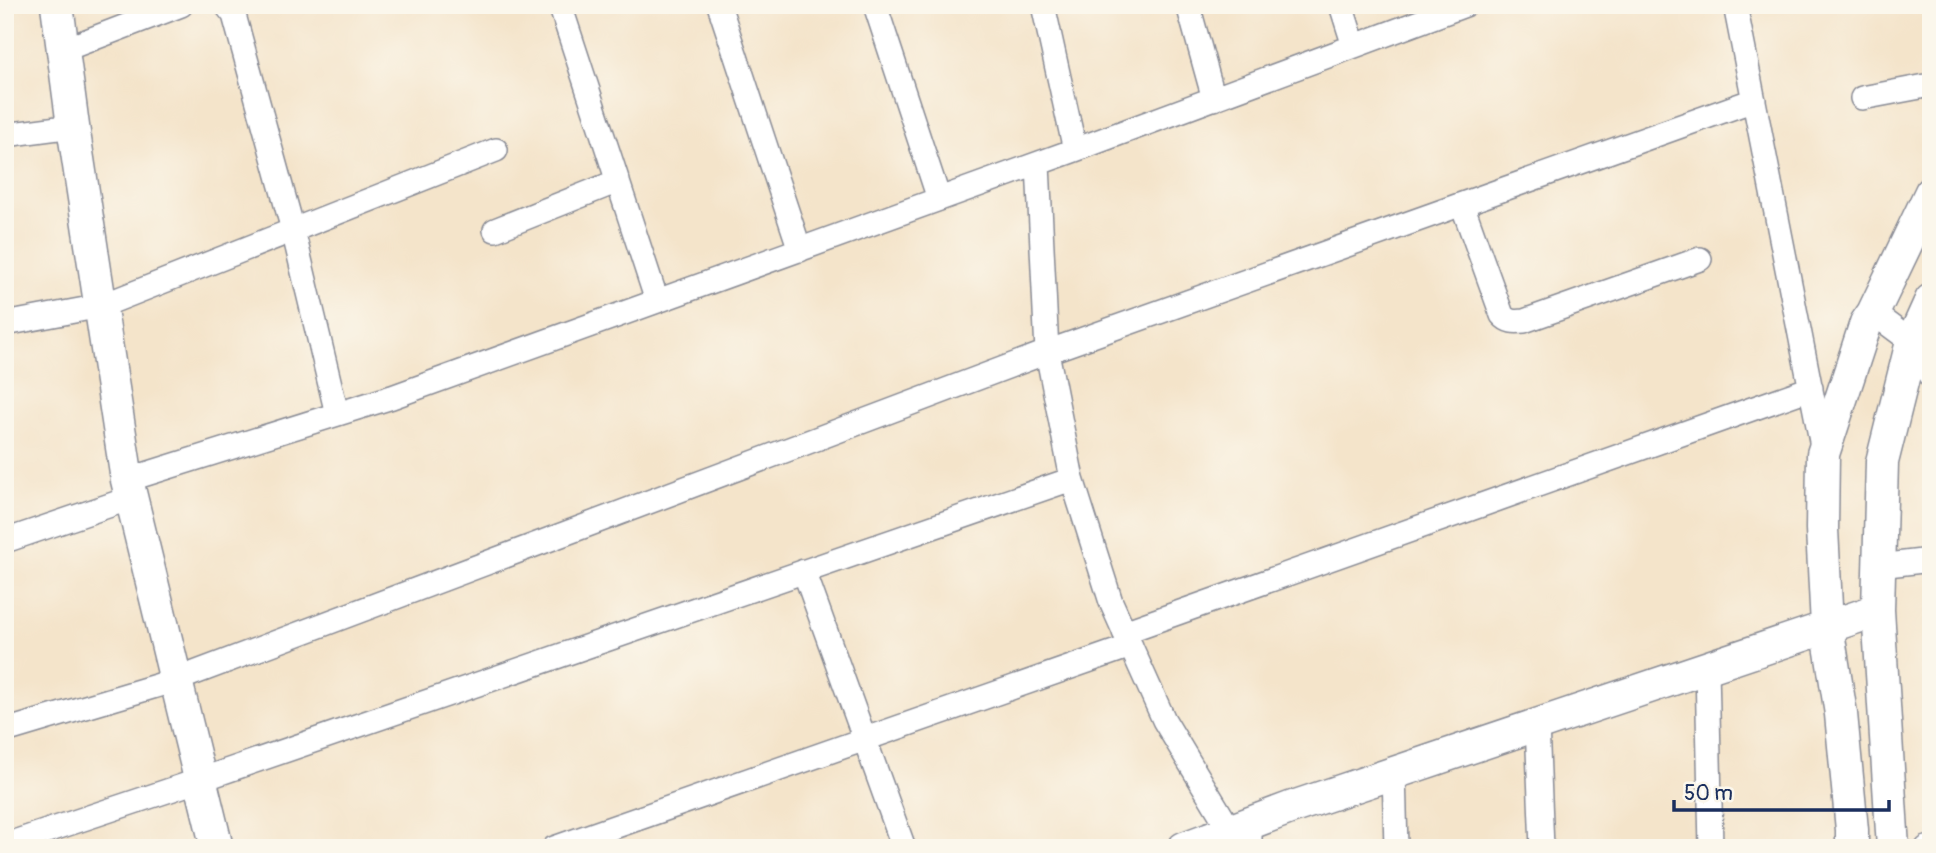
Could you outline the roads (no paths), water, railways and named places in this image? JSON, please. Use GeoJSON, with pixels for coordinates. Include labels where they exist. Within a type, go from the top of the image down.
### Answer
{"type":"FeatureCollection","features":[{"type":"Feature","properties":{"kind":"street"},"geometry":{"type":"LineString","coordinates":[[57,5],[129,489],[217,848]]}},
{"type":"Feature","properties":{"kind":"street"},"geometry":{"type":"LineString","coordinates":[[63,50],[181,5]]}},
{"type":"Feature","properties":{"kind":"street"},"geometry":{"type":"LineString","coordinates":[[226,5],[234,15],[293,230],[337,414]]}},
{"type":"Feature","properties":{"kind":"street"},"geometry":{"type":"LineString","coordinates":[[561,5],[657,301]]}},
{"type":"Feature","properties":{"kind":"street"},"geometry":{"type":"LineString","coordinates":[[719,5],[800,250]]}},
{"type":"Feature","properties":{"kind":"street"},"geometry":{"type":"LineString","coordinates":[[875,5],[939,199]]}},
{"type":"Feature","properties":{"kind":"street"},"geometry":{"type":"LineString","coordinates":[[1043,5],[1076,150]]}},
{"type":"Feature","properties":{"kind":"street"},"geometry":{"type":"LineString","coordinates":[[1188,5],[1214,99]]}},
{"type":"Feature","properties":{"kind":"street"},"geometry":{"type":"LineString","coordinates":[[1341,5],[1354,46]]}},
{"type":"Feature","properties":{"kind":"street"},"geometry":{"type":"LineString","coordinates":[[5,541],[129,489],[1038,164],[1465,5]]}},
{"type":"Feature","properties":{"kind":"street"},"geometry":{"type":"LineString","coordinates":[[1735,5],[1823,454],[1822,529],[1827,626],[1841,714],[1852,848]]}},
{"type":"Feature","properties":{"kind":"street"},"geometry":{"type":"LineString","coordinates":[[1862,98],[1931,85]]}},
{"type":"Feature","properties":{"kind":"street"},"geometry":{"type":"LineString","coordinates":[[5,732],[176,680],[1047,352],[1754,100]]}},
{"type":"Feature","properties":{"kind":"street"},"geometry":{"type":"LineString","coordinates":[[5,135],[74,126]]}},
{"type":"Feature","properties":{"kind":"street"},"geometry":{"type":"LineString","coordinates":[[5,324],[101,306],[496,150]]}},
{"type":"Feature","properties":{"kind":"street"},"geometry":{"type":"LineString","coordinates":[[1038,164],[1047,352],[1072,479],[1111,602],[1164,720],[1243,834]]}},
{"type":"Feature","properties":{"kind":"street"},"geometry":{"type":"LineString","coordinates":[[495,230],[618,181]]}},
{"type":"Feature","properties":{"kind":"street"},"geometry":{"type":"LineString","coordinates":[[1823,454],[1866,323],[1931,192]]}},
{"type":"Feature","properties":{"kind":"street"},"geometry":{"type":"LineString","coordinates":[[1462,204],[1502,315],[1507,320],[1524,321],[1700,259]]}},
{"type":"Feature","properties":{"kind":"street"},"geometry":{"type":"LineString","coordinates":[[1893,848],[1878,610],[1882,462],[1912,342],[1931,300]]}},
{"type":"Feature","properties":{"kind":"street"},"geometry":{"type":"LineString","coordinates":[[1873,313],[1912,342],[1931,377]]}},
{"type":"Feature","properties":{"kind":"street"},"geometry":{"type":"LineString","coordinates":[[554,848],[865,739],[1128,639],[1811,388]]}},
{"type":"Feature","properties":{"kind":"street"},"geometry":{"type":"LineString","coordinates":[[5,845],[1072,479]]}},
{"type":"Feature","properties":{"kind":"street"},"geometry":{"type":"LineString","coordinates":[[1879,566],[1931,560]]}},
{"type":"Feature","properties":{"kind":"street"},"geometry":{"type":"LineString","coordinates":[[804,571],[904,848]]}},
{"type":"Feature","properties":{"kind":"street"},"geometry":{"type":"LineString","coordinates":[[1184,848],[1243,834],[1394,772],[1878,610]]}},
{"type":"Feature","properties":{"kind":"street"},"geometry":{"type":"LineString","coordinates":[[1707,667],[1711,848]]}},
{"type":"Feature","properties":{"kind":"street"},"geometry":{"type":"LineString","coordinates":[[1537,724],[1542,848]]}},
{"type":"Feature","properties":{"kind":"street"},"geometry":{"type":"LineString","coordinates":[[1394,772],[1396,848]]}}]}
